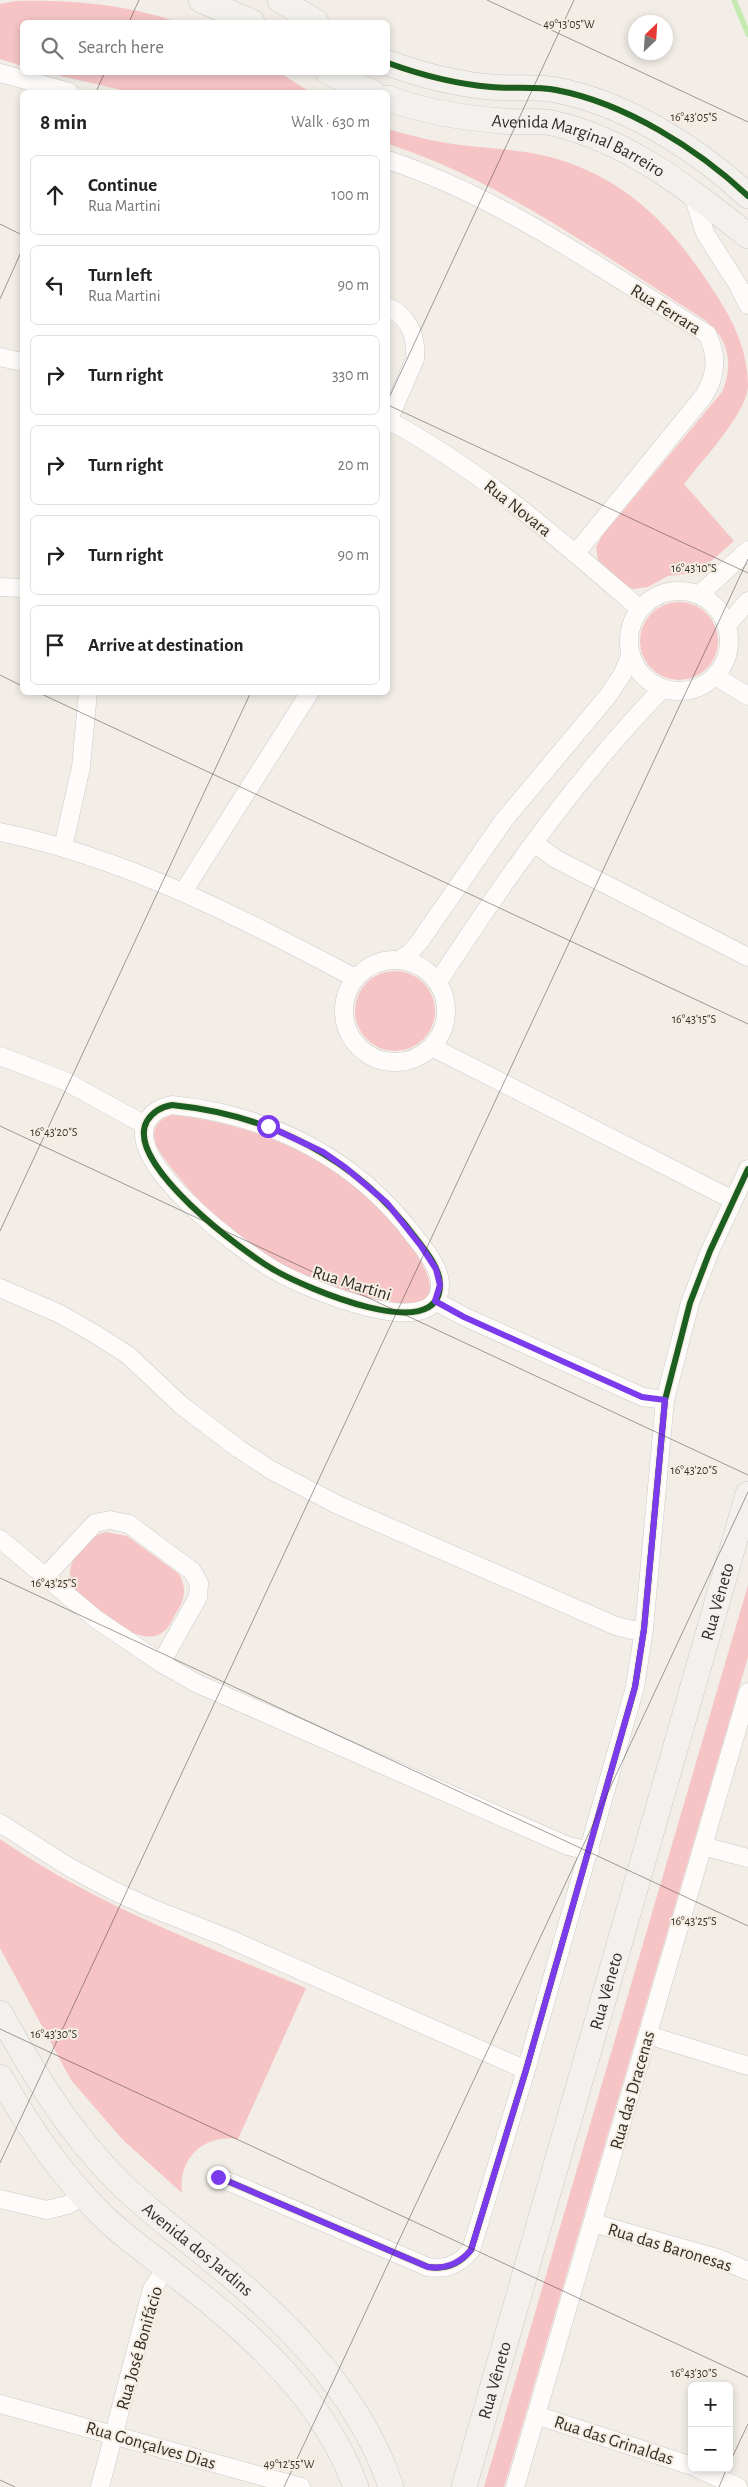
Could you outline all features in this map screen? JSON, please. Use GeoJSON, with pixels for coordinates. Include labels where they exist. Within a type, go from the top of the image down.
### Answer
{"type":"FeatureCollection","features":[{"type":"Feature","properties":{"kind":"street"},"geometry":{"type":"LineString","coordinates":[[201,0],[247,20]]}},
{"type":"Feature","properties":{"kind":"street"},"geometry":{"type":"LineString","coordinates":[[280,0],[313,20]]}},
{"type":"Feature","properties":{"kind":"street","name":"Avenida Marginal Barreiro"},"geometry":{"type":"LineString","coordinates":[[390,64],[461,83],[520,90],[555,90],[604,106],[639,120],[688,149],[748,196]]}},
{"type":"Feature","properties":{"kind":"street"},"geometry":{"type":"LineString","coordinates":[[0,73],[63,90]]}},
{"type":"Feature","properties":{"kind":"street"},"geometry":{"type":"LineString","coordinates":[[335,75],[368,90]]}},
{"type":"Feature","properties":{"kind":"street","name":"Avenida Marginal Barreiro"},"geometry":{"type":"LineString","coordinates":[[390,99],[455,116],[518,123],[550,123],[600,139],[648,162],[692,192],[748,236]]}},
{"type":"Feature","properties":{"kind":"street","name":"Rua Ferrara"},"geometry":{"type":"LineString","coordinates":[[390,161],[434,177],[502,209],[707,334],[715,356],[715,369],[709,389],[576,553]]}},
{"type":"Feature","properties":{"kind":"street"},"geometry":{"type":"LineString","coordinates":[[692,192],[705,234],[738,285],[748,305]]}},
{"type":"Feature","properties":{"kind":"street"},"geometry":{"type":"LineString","coordinates":[[390,308],[397,312],[411,328],[416,349],[415,359],[390,415]]}},
{"type":"Feature","properties":{"kind":"street"},"geometry":{"type":"LineString","coordinates":[[0,357],[20,362]]}},
{"type":"Feature","properties":{"kind":"street","name":"Rua Novara"},"geometry":{"type":"LineString","coordinates":[[390,421],[465,467],[576,553],[640,609]]}},
{"type":"Feature","properties":{"kind":"street"},"geometry":{"type":"LineString","coordinates":[[698,594],[748,550]]}},
{"type":"Feature","properties":{"kind":"street"},"geometry":{"type":"LineString","coordinates":[[0,588],[20,588]]}},
{"type":"Feature","properties":{"kind":"street"},"geometry":{"type":"LineString","coordinates":[[683,591],[698,594],[711,602],[720,612],[726,625],[729,639],[728,653],[723,665],[715,676],[704,684],[691,689],[677,691],[663,688],[649,681],[638,669],[631,654],[629,639],[632,623],[640,609],[652,598],[667,592],[683,591]]}},
{"type":"Feature","properties":{"kind":"street"},"geometry":{"type":"LineString","coordinates":[[726,625],[748,601]]}},
{"type":"Feature","properties":{"kind":"street"},"geometry":{"type":"LineString","coordinates":[[399,960],[420,941],[504,820],[608,697],[622,675],[631,654]]}},
{"type":"Feature","properties":{"kind":"street"},"geometry":{"type":"LineString","coordinates":[[715,676],[748,696]]}},
{"type":"Feature","properties":{"kind":"street"},"geometry":{"type":"LineString","coordinates":[[438,982],[534,843],[612,743],[663,688]]}},
{"type":"Feature","properties":{"kind":"street"},"geometry":{"type":"LineString","coordinates":[[63,847],[81,767],[88,695]]}},
{"type":"Feature","properties":{"kind":"street"},"geometry":{"type":"LineString","coordinates":[[183,892],[308,695]]}},
{"type":"Feature","properties":{"kind":"street"},"geometry":{"type":"LineString","coordinates":[[0,832],[63,847],[183,892],[355,978]]}},
{"type":"Feature","properties":{"kind":"street"},"geometry":{"type":"LineString","coordinates":[[534,843],[556,859],[748,957]]}},
{"type":"Feature","properties":{"kind":"street"},"geometry":{"type":"LineString","coordinates":[[399,960],[415,964],[428,971],[438,982],[444,995],[447,1010],[445,1024],[440,1036],[432,1047],[414,1058],[393,1062],[379,1060],[364,1052],[352,1040],[345,1025],[343,1009],[347,993],[355,978],[367,968],[382,961],[399,960]]}},
{"type":"Feature","properties":{"kind":"street"},"geometry":{"type":"LineString","coordinates":[[432,1047],[733,1200]]}},
{"type":"Feature","properties":{"kind":"street"},"geometry":{"type":"LineString","coordinates":[[0,1056],[65,1081],[145,1125],[150,1116],[164,1107],[172,1105],[210,1110],[268,1126],[323,1152],[367,1185],[387,1203],[416,1238],[439,1276],[439,1293],[435,1301],[464,1317],[642,1397],[665,1400]]}},
{"type":"Feature","properties":{"kind":"street","name":"Rua Martini"},"geometry":{"type":"LineString","coordinates":[[145,1125],[143,1136],[145,1146],[167,1178],[207,1221],[253,1258],[277,1272],[327,1294],[380,1310],[416,1314],[430,1307],[435,1301]]}},
{"type":"Feature","properties":{"kind":"street"},"geometry":{"type":"LineString","coordinates":[[218,2177],[428,2267],[451,2266],[466,2256],[475,2242],[590,1851],[635,1687],[644,1629],[665,1400],[690,1303],[748,1169]]}},
{"type":"Feature","properties":{"kind":"street"},"geometry":{"type":"LineString","coordinates":[[0,1288],[60,1314],[120,1350],[209,1428],[271,1470],[304,1488],[338,1505],[616,1626],[632,1630],[644,1629]]}},
{"type":"Feature","properties":{"kind":"street","name":"Rua Vêneto"},"geometry":{"type":"LineString","coordinates":[[464,2487],[748,1494]]}},
{"type":"Feature","properties":{"kind":"street"},"geometry":{"type":"LineString","coordinates":[[46,1576],[95,1523],[110,1520],[129,1524],[192,1571],[199,1583],[198,1597],[160,1663]]}},
{"type":"Feature","properties":{"kind":"street"},"geometry":{"type":"LineString","coordinates":[[0,1539],[96,1619],[160,1663],[234,1701],[568,1846],[590,1851]]}},
{"type":"Feature","properties":{"kind":"street","name":"Rua das Dracenas"},"geometry":{"type":"LineString","coordinates":[[515,2487],[748,1692]]}},
{"type":"Feature","properties":{"kind":"street"},"geometry":{"type":"LineString","coordinates":[[0,1823],[69,1867],[112,1890],[156,1910],[225,1937],[526,2070]]}},
{"type":"Feature","properties":{"kind":"street"},"geometry":{"type":"LineString","coordinates":[[703,1846],[748,1858]]}},
{"type":"Feature","properties":{"kind":"street","name":"Avenida dos Jardins"},"geometry":{"type":"LineString","coordinates":[[0,2013],[50,2099],[94,2156],[144,2206],[199,2249],[286,2326],[322,2366],[351,2404],[382,2459],[391,2487]]}},
{"type":"Feature","properties":{"kind":"street"},"geometry":{"type":"LineString","coordinates":[[648,2034],[748,2066]]}},
{"type":"Feature","properties":{"kind":"street","name":"Avenida dos Jardins"},"geometry":{"type":"LineString","coordinates":[[0,2077],[38,2140],[84,2196],[131,2241],[182,2280],[266,2352],[289,2376],[323,2420],[339,2446],[356,2487]]}},
{"type":"Feature","properties":{"kind":"street"},"geometry":{"type":"LineString","coordinates":[[0,2199],[47,2210],[67,2205],[84,2196]]}},
{"type":"Feature","properties":{"kind":"street","name":"Rua das Baronesas"},"geometry":{"type":"LineString","coordinates":[[592,2223],[720,2259],[748,2271]]}},
{"type":"Feature","properties":{"kind":"street","name":"Rua José Bonifácio"},"geometry":{"type":"LineString","coordinates":[[100,2487],[152,2288],[166,2268]]}},
{"type":"Feature","properties":{"kind":"street"},"geometry":{"type":"LineString","coordinates":[[266,2352],[286,2326]]}},
{"type":"Feature","properties":{"kind":"street","name":"Rua Gonçalves Dias"},"geometry":{"type":"LineString","coordinates":[[0,2404],[301,2487]]}},
{"type":"Feature","properties":{"kind":"street","name":"Rua das Grinaldas"},"geometry":{"type":"LineString","coordinates":[[536,2415],[688,2465]]}},
{"type":"Feature","properties":{"kind":"street","name":"Rua das Grinaldas"},"geometry":{"type":"LineString","coordinates":[[706,2472],[738,2487]]}},
{"type":"Feature","properties":{"kind":"shaded area"},"geometry":{"type":"Polygon","coordinates":[[[16,1],[77,2],[138,11],[170,20],[20,20],[20,65],[0,59],[0,4],[16,1]]]}},
{"type":"Feature","properties":{"kind":"shaded area"},"geometry":{"type":"Polygon","coordinates":[[[57,75],[283,75],[307,90],[121,90],[57,75]]]}},
{"type":"Feature","properties":{"kind":"shaded area"},"geometry":{"type":"Polygon","coordinates":[[[390,130],[448,143],[533,153],[554,158],[606,180],[648,210],[666,228],[699,269],[722,304],[734,326],[743,349],[748,387],[745,399],[731,424],[684,484],[734,541],[699,572],[668,576],[648,587],[633,589],[626,586],[598,560],[596,547],[602,536],[722,392],[728,372],[728,362],[724,344],[719,335],[705,320],[591,246],[512,199],[430,159],[390,145],[390,130]]]}},
{"type":"Feature","properties":{"kind":"shaded area"},"geometry":{"type":"Polygon","coordinates":[[[671,602],[687,602],[701,608],[712,619],[718,633],[718,649],[712,663],[701,674],[687,680],[671,680],[657,674],[646,663],[640,649],[640,633],[646,619],[657,608],[671,602]]]}},
{"type":"Feature","properties":{"kind":"shaded area"},"geometry":{"type":"Polygon","coordinates":[[[387,971],[403,971],[424,982],[435,1003],[435,1019],[424,1040],[403,1051],[387,1051],[373,1045],[361,1033],[355,1019],[355,1003],[361,989],[373,977],[387,971]]]}},
{"type":"Feature","properties":{"kind":"shaded area"},"geometry":{"type":"Polygon","coordinates":[[[173,1115],[230,1125],[258,1134],[285,1144],[335,1172],[380,1210],[408,1242],[426,1271],[430,1284],[428,1295],[420,1303],[408,1305],[371,1299],[292,1269],[246,1241],[200,1201],[157,1148],[154,1136],[157,1125],[166,1117],[173,1115]]]}},
{"type":"Feature","properties":{"kind":"shaded area"},"geometry":{"type":"Polygon","coordinates":[[[106,1532],[127,1536],[179,1574],[182,1579],[183,1599],[170,1625],[160,1634],[150,1637],[127,1630],[75,1592],[71,1583],[70,1573],[76,1555],[89,1541],[97,1535],[106,1532]]]}},
{"type":"Feature","properties":{"kind":"shaded area"},"geometry":{"type":"Polygon","coordinates":[[[748,1585],[748,1657],[504,2487],[484,2487],[748,1585]]]}},
{"type":"Feature","properties":{"kind":"shaded area"},"geometry":{"type":"Polygon","coordinates":[[[0,1839],[73,1884],[110,1903],[188,1939],[306,1988],[238,2139],[214,2140],[196,2151],[184,2169],[182,2193],[123,2140],[71,2080],[0,1948],[0,1839]]]}},
{"type":"Feature","properties":{"kind":"waterway"},"geometry":{"type":"LineString","coordinates":[[734,0],[748,34]]}},
{"type":"Feature","properties":{"kind":"cycle path"},"geometry":{"type":"LineString","coordinates":[[390,64],[426,75],[478,86],[556,90],[608,105],[659,130],[683,145],[707,161],[748,196]]}},
{"type":"Feature","properties":{"kind":"cycle path"},"geometry":{"type":"LineString","coordinates":[[172,1105],[208,1110],[276,1130],[308,1145],[338,1163],[366,1184],[392,1209],[435,1266],[440,1284],[434,1302],[418,1311],[395,1312],[340,1299],[276,1271],[239,1246],[190,1205],[169,1182],[153,1160],[144,1139],[147,1121],[158,1110],[172,1105]]}},
{"type":"Feature","properties":{"kind":"cycle path"},"geometry":{"type":"LineString","coordinates":[[218,2177],[428,2267],[447,2267],[462,2259],[471,2250],[526,2070],[635,1687],[644,1629],[665,1400],[690,1303],[710,1251],[748,1169]]}},
{"type":"Feature","properties":{"kind":"route"},"geometry":{"type":"LineString","coordinates":[[218,2177],[428,2267],[444,2268],[451,2266],[459,2262],[471,2250],[475,2242],[590,1851],[635,1687],[644,1629],[665,1400],[642,1397],[464,1317],[435,1301],[440,1285],[436,1269],[405,1224],[387,1203],[346,1168],[323,1152],[268,1126]]}}]}
